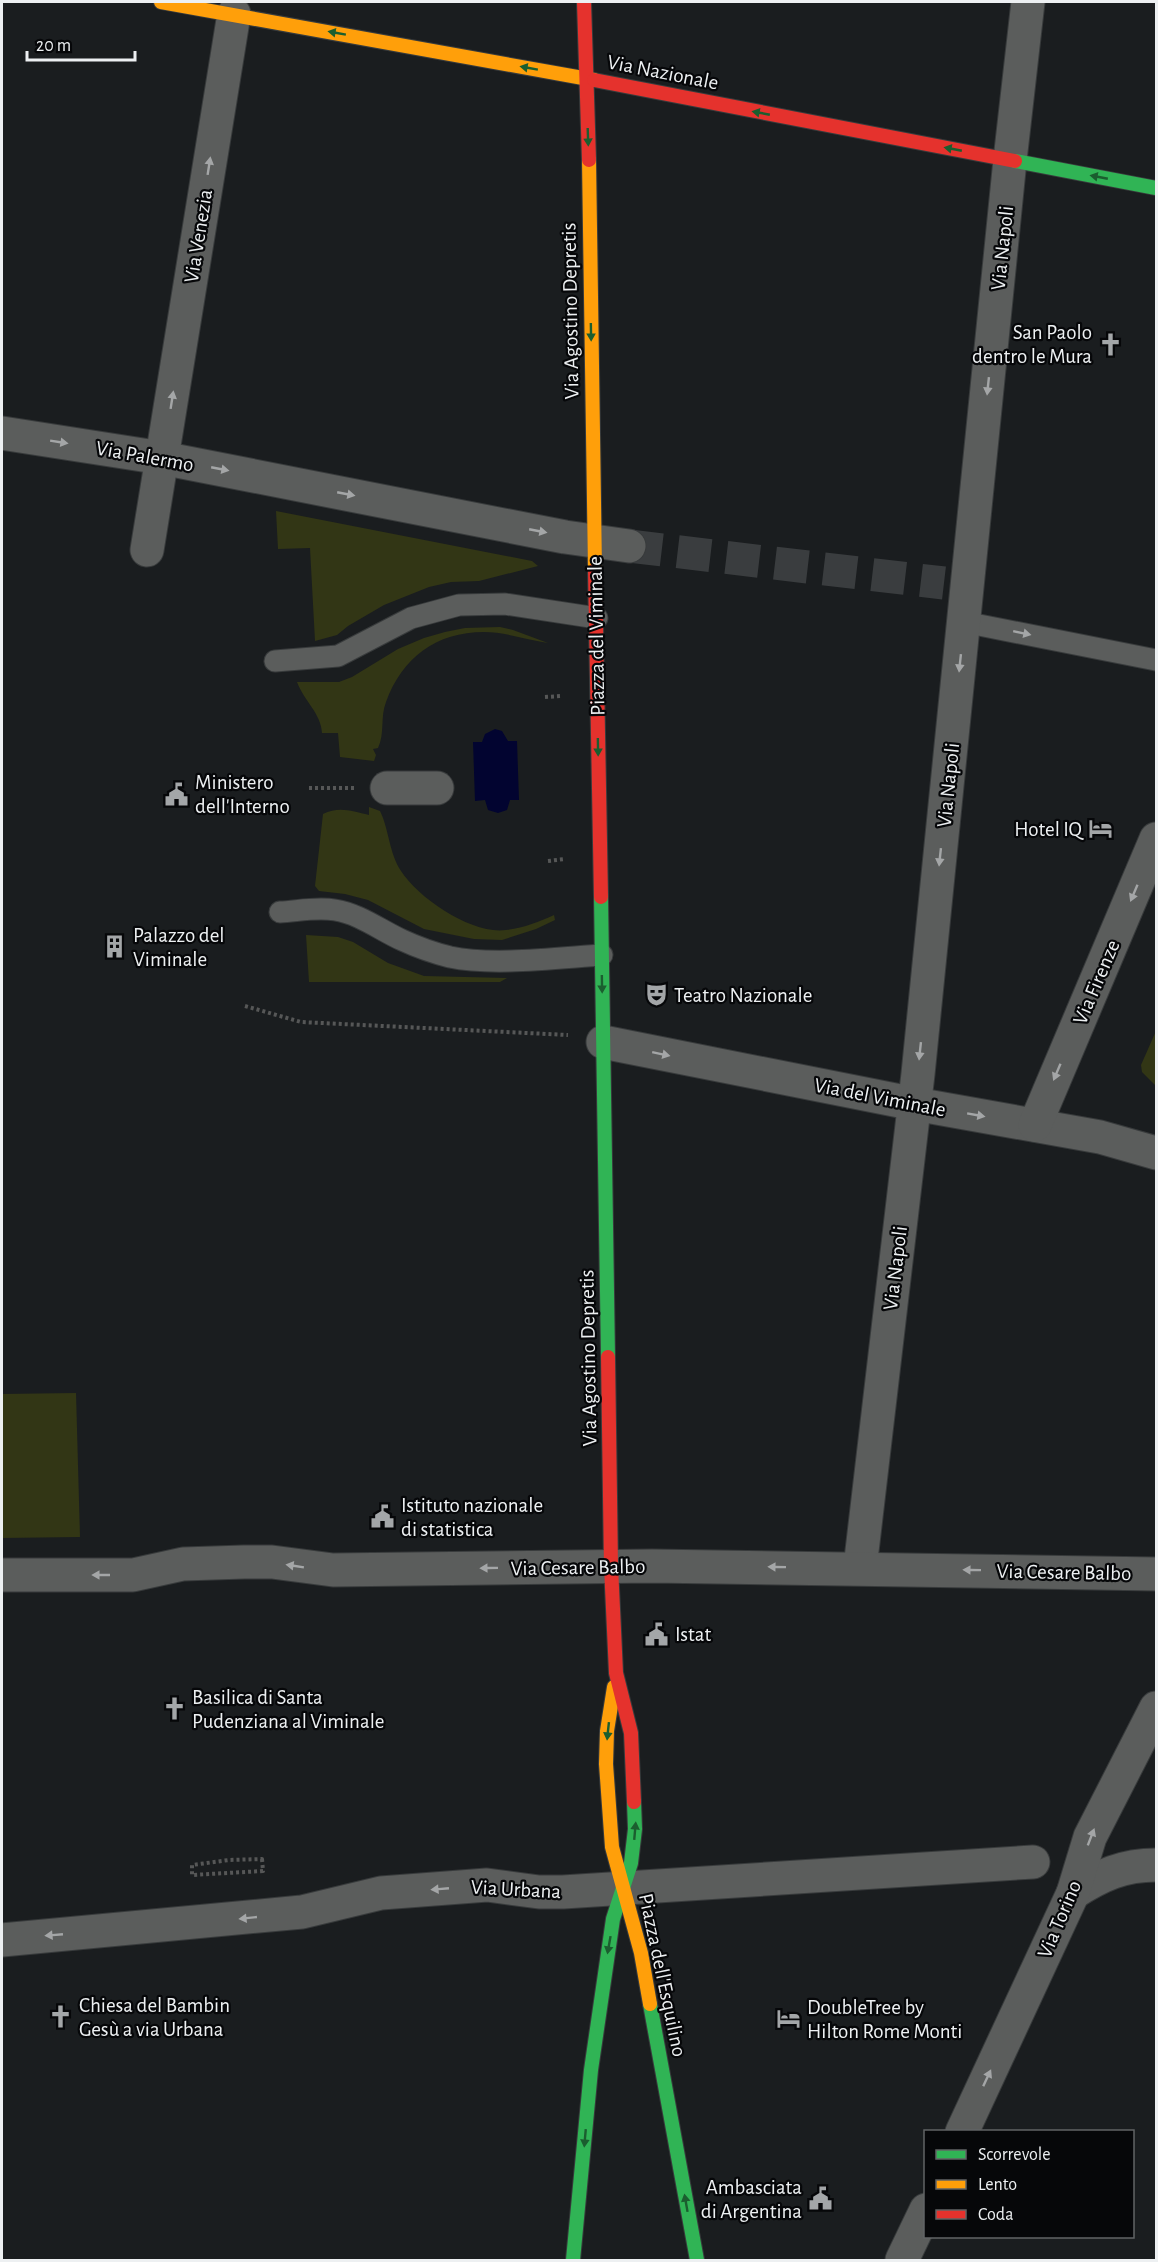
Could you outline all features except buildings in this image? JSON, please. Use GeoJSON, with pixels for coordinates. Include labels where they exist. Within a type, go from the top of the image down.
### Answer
{"type":"FeatureCollection","features":[{"type":"Feature","properties":{"kind":"street","name":"Via Nazionale"},"geometry":{"type":"LineString","coordinates":[[161,2],[587,79],[1156,188]]}},
{"type":"Feature","properties":{"kind":"street","name":"Via Agostino Depretis"},"geometry":{"type":"LineString","coordinates":[[584,2],[594,542]]}},
{"type":"Feature","properties":{"kind":"street","name":"Via Napoli"},"geometry":{"type":"LineString","coordinates":[[860,1568],[915,1104],[964,622],[956,584],[1028,2]]}},
{"type":"Feature","properties":{"kind":"street","name":"Via Venezia"},"geometry":{"type":"LineString","coordinates":[[147,550],[234,14]]}},
{"type":"Feature","properties":{"kind":"street","name":"Via Palermo"},"geometry":{"type":"LineString","coordinates":[[2,433],[162,458],[289,483]]}},
{"type":"Feature","properties":{"kind":"street","name":"Piazza del Viminale"},"geometry":{"type":"LineString","coordinates":[[289,483],[594,542],[603,1042]]}},
{"type":"Feature","properties":{"kind":"street"},"geometry":{"type":"LineString","coordinates":[[594,542],[629,546]]}},
{"type":"Feature","properties":{"kind":"street"},"geometry":{"type":"LineString","coordinates":[[387,788],[437,788]]}},
{"type":"Feature","properties":{"kind":"street","name":"Via Firenze"},"geometry":{"type":"LineString","coordinates":[[1035,1125],[1156,839]]}},
{"type":"Feature","properties":{"kind":"street","name":"Via Agostino Depretis"},"geometry":{"type":"LineString","coordinates":[[603,1042],[611,1566],[616,1674],[631,1733],[635,1771],[635,1836],[624,1888]]}},
{"type":"Feature","properties":{"kind":"street","name":"Via del Viminale"},"geometry":{"type":"LineString","coordinates":[[603,1042],[915,1104],[1100,1137],[1156,1154]]}},
{"type":"Feature","properties":{"kind":"street","name":"Via Cesare Balbo"},"geometry":{"type":"LineString","coordinates":[[2,1575],[133,1575],[183,1564],[244,1562],[339,1570],[611,1566],[1156,1574]]}},
{"type":"Feature","properties":{"kind":"street","name":"Via Agostino Depretis"},"geometry":{"type":"LineString","coordinates":[[616,1674],[607,1731],[606,1764],[611,1840],[624,1888]]}},
{"type":"Feature","properties":{"kind":"street","name":"Via Torino"},"geometry":{"type":"LineString","coordinates":[[963,2130],[1073,1893],[1090,1837],[1156,1708]]}},
{"type":"Feature","properties":{"kind":"street","name":"Via Urbana"},"geometry":{"type":"LineString","coordinates":[[2,1940],[302,1912],[381,1893],[487,1885],[551,1892],[1033,1862]]}},
{"type":"Feature","properties":{"kind":"street"},"geometry":{"type":"LineString","coordinates":[[1073,1893],[1115,1870],[1141,1865],[1156,1866]]}},
{"type":"Feature","properties":{"kind":"street","name":"Piazza dell'Esquilino"},"geometry":{"type":"LineString","coordinates":[[573,2260],[591,2070],[604,1975],[613,1919],[624,1888]]}},
{"type":"Feature","properties":{"kind":"street","name":"Piazza dell'Esquilino"},"geometry":{"type":"LineString","coordinates":[[624,1888],[641,1953],[697,2260]]}},
{"type":"Feature","properties":{"kind":"street"},"geometry":{"type":"LineString","coordinates":[[902,2260],[924,2214]]}},
{"type":"Feature","properties":{"kind":"lane"},"geometry":{"type":"LineString","coordinates":[[275,661],[338,656],[411,618],[459,605],[505,604],[597,618]]}},
{"type":"Feature","properties":{"kind":"lane"},"geometry":{"type":"LineString","coordinates":[[964,622],[1156,660]]}},
{"type":"Feature","properties":{"kind":"lane"},"geometry":{"type":"LineString","coordinates":[[280,912],[333,910],[345,912],[364,919],[403,941],[466,960],[602,955]]}},
{"type":"Feature","properties":{"kind":"path"},"geometry":{"type":"LineString","coordinates":[[545,697],[568,696]]}},
{"type":"Feature","properties":{"kind":"path"},"geometry":{"type":"LineString","coordinates":[[309,788],[346,788]]}},
{"type":"Feature","properties":{"kind":"path"},"geometry":{"type":"LineString","coordinates":[[548,861],[571,858]]}},
{"type":"Feature","properties":{"kind":"path"},"geometry":{"type":"LineString","coordinates":[[245,1006],[301,1022],[579,1036],[603,1042]]}},
{"type":"Feature","properties":{"kind":"path"},"geometry":{"type":"LineString","coordinates":[[228,1858],[262,1859],[263,1871],[192,1875],[192,1865],[228,1858]]}},
{"type":"Feature","properties":{"kind":"green space"},"geometry":{"type":"Polygon","coordinates":[[[276,511],[532,561],[538,566],[479,581],[451,582],[429,587],[384,605],[337,635],[315,641],[310,548],[278,549],[276,511]]]}},
{"type":"Feature","properties":{"kind":"green space"},"geometry":{"type":"Polygon","coordinates":[[[500,627],[548,643],[484,632],[451,637],[423,650],[401,672],[393,686],[384,708],[380,743],[378,748],[373,749],[376,755],[374,761],[340,757],[338,733],[322,733],[319,719],[297,682],[339,682],[352,677],[398,649],[424,638],[465,628],[500,627]]]}},
{"type":"Feature","properties":{"kind":"green space"},"geometry":{"type":"Polygon","coordinates":[[[369,807],[380,811],[394,857],[409,882],[448,913],[478,927],[493,930],[519,928],[554,915],[555,920],[502,940],[474,939],[424,929],[368,900],[319,891],[315,886],[323,814],[340,810],[369,815],[369,807]]]}},
{"type":"Feature","properties":{"kind":"green space"},"geometry":{"type":"Polygon","coordinates":[[[306,935],[338,937],[353,942],[388,963],[424,976],[507,978],[500,982],[309,982],[306,935]]]}},
{"type":"Feature","properties":{"kind":"green space"},"geometry":{"type":"Polygon","coordinates":[[[1156,1031],[1156,1086],[1142,1072],[1141,1065],[1156,1031]]]}},
{"type":"Feature","properties":{"kind":"green space"},"geometry":{"type":"Polygon","coordinates":[[[76,1393],[80,1537],[2,1538],[2,1394],[76,1393]]]}},
{"type":"Feature","properties":{"kind":"water"},"geometry":{"type":"Polygon","coordinates":[[[495,729],[502,731],[508,741],[517,741],[519,800],[510,800],[507,810],[498,813],[488,810],[485,800],[475,801],[473,742],[482,742],[485,734],[495,729]]]}},
{"type":"Feature","properties":{"kind":"tunnel"},"geometry":{"type":"LineString","coordinates":[[629,546],[944,583]]}},
{"type":"Feature","properties":{"kind":"traffic: fast"},"geometry":{"type":"LineString","coordinates":[[1015,161],[1156,188]]}},
{"type":"Feature","properties":{"kind":"traffic: fast"},"geometry":{"type":"LineString","coordinates":[[601,897],[608,1357]]}},
{"type":"Feature","properties":{"kind":"traffic: fast"},"geometry":{"type":"LineString","coordinates":[[573,2260],[591,2070],[613,1919],[631,1863],[635,1829],[634,1802]]}},
{"type":"Feature","properties":{"kind":"traffic: fast"},"geometry":{"type":"LineString","coordinates":[[650,2004],[697,2260]]}},
{"type":"Feature","properties":{"kind":"traffic: slow"},"geometry":{"type":"LineString","coordinates":[[161,2],[594,80]]}},
{"type":"Feature","properties":{"kind":"traffic: slow"},"geometry":{"type":"LineString","coordinates":[[589,160],[595,570]]}},
{"type":"Feature","properties":{"kind":"traffic: slow"},"geometry":{"type":"LineString","coordinates":[[614,1687],[607,1731],[606,1764],[612,1847],[641,1953],[650,2004]]}},
{"type":"Feature","properties":{"kind":"traffic: jam"},"geometry":{"type":"LineString","coordinates":[[584,2],[589,160]]}},
{"type":"Feature","properties":{"kind":"traffic: jam"},"geometry":{"type":"LineString","coordinates":[[594,80],[1015,161]]}},
{"type":"Feature","properties":{"kind":"traffic: jam"},"geometry":{"type":"LineString","coordinates":[[595,570],[601,897]]}},
{"type":"Feature","properties":{"kind":"traffic: jam"},"geometry":{"type":"LineString","coordinates":[[608,1357],[611,1566],[616,1673],[631,1733],[634,1802]]}},
{"type":"Feature","properties":{"kind":"place","name":"San Paolo dentro le Mura"},"geometry":{"type":"Point","coordinates":[1110,344]}},
{"type":"Feature","properties":{"kind":"place","name":"Ministero dell'Interno"},"geometry":{"type":"Point","coordinates":[177,794]}},
{"type":"Feature","properties":{"kind":"place","name":"Hotel IQ"},"geometry":{"type":"Point","coordinates":[1100,829]}},
{"type":"Feature","properties":{"kind":"place","name":"Palazzo del Viminale"},"geometry":{"type":"Point","coordinates":[115,947]}},
{"type":"Feature","properties":{"kind":"place","name":"Teatro Nazionale"},"geometry":{"type":"Point","coordinates":[656,995]}},
{"type":"Feature","properties":{"kind":"place","name":"Istituto nazionale di statistica"},"geometry":{"type":"Point","coordinates":[383,1517]}},
{"type":"Feature","properties":{"kind":"place","name":"Istat"},"geometry":{"type":"Point","coordinates":[657,1634]}},
{"type":"Feature","properties":{"kind":"place","name":"Basilica di Santa Pudenziana al Viminale"},"geometry":{"type":"Point","coordinates":[174,1709]}},
{"type":"Feature","properties":{"kind":"place","name":"Chiesa del Bambin Gesù a via Urbana"},"geometry":{"type":"Point","coordinates":[61,2017]}},
{"type":"Feature","properties":{"kind":"place","name":"DoubleTree by Hilton Rome Monti"},"geometry":{"type":"Point","coordinates":[789,2019]}},
{"type":"Feature","properties":{"kind":"place","name":"Ambasciata di Argentina"},"geometry":{"type":"Point","coordinates":[820,2199]}}]}
